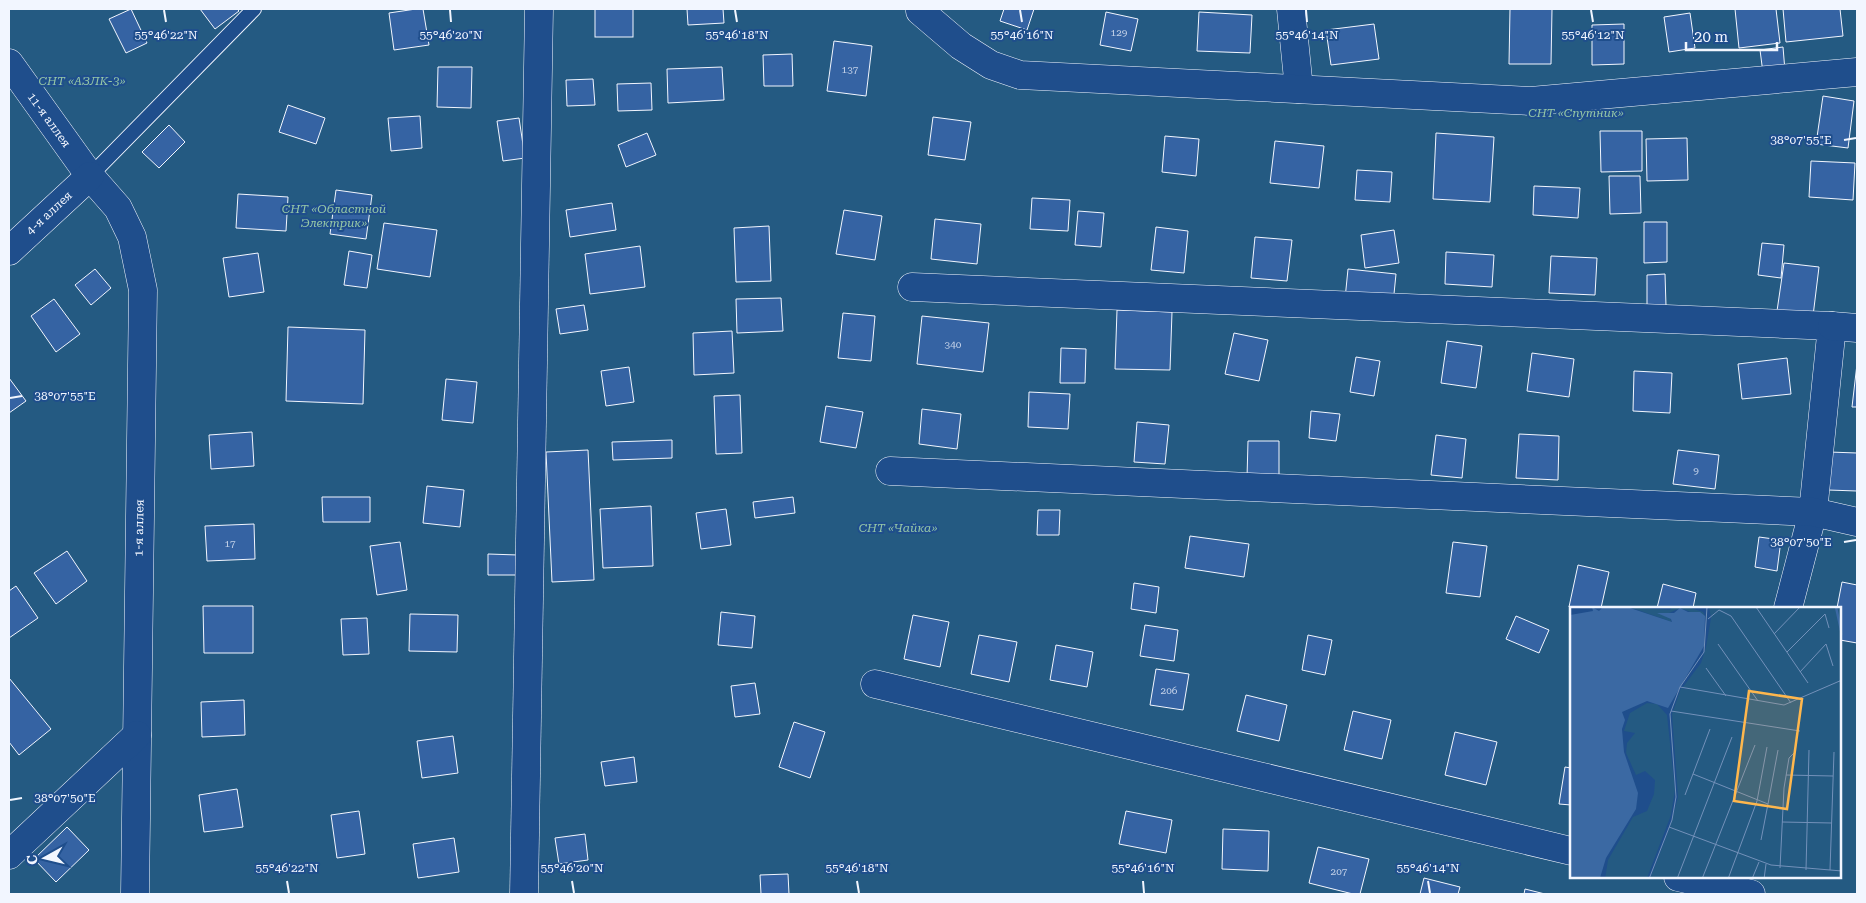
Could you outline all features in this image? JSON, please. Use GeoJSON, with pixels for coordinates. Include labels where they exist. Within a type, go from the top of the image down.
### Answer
{"type":"FeatureCollection","features":[{"type":"Feature","properties":{"kind":"street"},"geometry":{"type":"LineString","coordinates":[[524,894],[539,9]]}},
{"type":"Feature","properties":{"kind":"street"},"geometry":{"type":"LineString","coordinates":[[1290,9],[1299,89]]}},
{"type":"Feature","properties":{"kind":"street"},"geometry":{"type":"LineString","coordinates":[[920,11],[961,46],[990,65],[1020,75],[1531,101],[1857,72]]}},
{"type":"Feature","properties":{"kind":"street","name":"11-я аллея"},"geometry":{"type":"LineString","coordinates":[[9,63],[90,176]]}},
{"type":"Feature","properties":{"kind":"street","name":"4-я аллея"},"geometry":{"type":"LineString","coordinates":[[9,251],[90,176]]}},
{"type":"Feature","properties":{"kind":"street","name":"1-я аллея"},"geometry":{"type":"LineString","coordinates":[[90,176],[118,208],[132,237],[142,290],[135,894]]}},
{"type":"Feature","properties":{"kind":"street"},"geometry":{"type":"LineString","coordinates":[[912,287],[1844,327],[1812,512],[1788,607]]}},
{"type":"Feature","properties":{"kind":"street"},"geometry":{"type":"LineString","coordinates":[[890,471],[1812,512],[1857,522]]}},
{"type":"Feature","properties":{"kind":"street"},"geometry":{"type":"LineString","coordinates":[[875,684],[1570,851]]}},
{"type":"Feature","properties":{"kind":"street"},"geometry":{"type":"LineString","coordinates":[[9,855],[137,735]]}},
{"type":"Feature","properties":{"kind":"street"},"geometry":{"type":"LineString","coordinates":[[1682,878],[1751,894]]}},
{"type":"Feature","properties":{"kind":"lane"},"geometry":{"type":"LineString","coordinates":[[90,176],[254,9]]}},
{"type":"Feature","properties":{"kind":"green space"},"geometry":{"type":"Polygon","coordinates":[[[9,9],[1857,9],[1857,894],[9,894],[9,9]]]}},
{"type":"Feature","properties":{"kind":"building"},"geometry":{"type":"Polygon","coordinates":[[[131,9],[147,43],[126,53],[109,19],[131,9]]]}},
{"type":"Feature","properties":{"kind":"building"},"geometry":{"type":"Polygon","coordinates":[[[200,9],[237,9],[239,11],[215,29],[200,9]]]}},
{"type":"Feature","properties":{"kind":"building"},"geometry":{"type":"Polygon","coordinates":[[[423,9],[429,45],[394,50],[389,13],[423,9]]]}},
{"type":"Feature","properties":{"kind":"building"},"geometry":{"type":"Polygon","coordinates":[[[595,9],[633,9],[633,37],[595,37],[595,9]]]}},
{"type":"Feature","properties":{"kind":"building"},"geometry":{"type":"Polygon","coordinates":[[[687,9],[723,9],[724,23],[688,25],[687,9]]]}},
{"type":"Feature","properties":{"kind":"building"},"geometry":{"type":"Polygon","coordinates":[[[1004,9],[1034,9],[1027,30],[1000,21],[1004,9]]]}},
{"type":"Feature","properties":{"kind":"building"},"geometry":{"type":"Polygon","coordinates":[[[1510,9],[1552,9],[1551,64],[1509,64],[1510,9]]]}},
{"type":"Feature","properties":{"kind":"building"},"geometry":{"type":"Polygon","coordinates":[[[1735,9],[1776,9],[1780,43],[1739,48],[1735,9]]]}},
{"type":"Feature","properties":{"kind":"building"},"geometry":{"type":"Polygon","coordinates":[[[1783,9],[1840,9],[1843,36],[1786,42],[1783,9]]]}},
{"type":"Feature","properties":{"kind":"building"},"geometry":{"type":"Polygon","coordinates":[[[1106,12],[1138,19],[1131,51],[1100,45],[1106,12]]]}},
{"type":"Feature","properties":{"kind":"building"},"geometry":{"type":"Polygon","coordinates":[[[1199,12],[1252,15],[1250,53],[1197,51],[1199,12]]]}},
{"type":"Feature","properties":{"kind":"building"},"geometry":{"type":"Polygon","coordinates":[[[1690,13],[1695,48],[1669,52],[1664,17],[1690,13]]]}},
{"type":"Feature","properties":{"kind":"building"},"geometry":{"type":"Polygon","coordinates":[[[1374,24],[1379,59],[1331,65],[1326,30],[1374,24]]]}},
{"type":"Feature","properties":{"kind":"building"},"geometry":{"type":"Polygon","coordinates":[[[1624,24],[1624,64],[1592,65],[1592,25],[1624,24]]]}},
{"type":"Feature","properties":{"kind":"building"},"geometry":{"type":"Polygon","coordinates":[[[834,41],[872,46],[866,96],[827,91],[834,41]]]}},
{"type":"Feature","properties":{"kind":"building"},"geometry":{"type":"Polygon","coordinates":[[[1783,47],[1785,71],[1763,73],[1760,50],[1783,47]]]}},
{"type":"Feature","properties":{"kind":"building"},"geometry":{"type":"Polygon","coordinates":[[[792,54],[793,86],[764,86],[763,55],[792,54]]]}},
{"type":"Feature","properties":{"kind":"building"},"geometry":{"type":"Polygon","coordinates":[[[438,67],[472,67],[471,108],[437,107],[438,67]]]}},
{"type":"Feature","properties":{"kind":"building"},"geometry":{"type":"Polygon","coordinates":[[[722,67],[724,100],[668,103],[667,69],[722,67]]]}},
{"type":"Feature","properties":{"kind":"building"},"geometry":{"type":"Polygon","coordinates":[[[593,79],[595,105],[567,106],[566,80],[593,79]]]}},
{"type":"Feature","properties":{"kind":"building"},"geometry":{"type":"Polygon","coordinates":[[[651,83],[652,110],[618,111],[617,84],[651,83]]]}},
{"type":"Feature","properties":{"kind":"building"},"geometry":{"type":"Polygon","coordinates":[[[1823,96],[1854,101],[1848,148],[1816,144],[1823,96]]]}},
{"type":"Feature","properties":{"kind":"building"},"geometry":{"type":"Polygon","coordinates":[[[288,105],[325,118],[316,144],[279,132],[288,105]]]}},
{"type":"Feature","properties":{"kind":"building"},"geometry":{"type":"Polygon","coordinates":[[[420,116],[422,148],[391,151],[388,118],[420,116]]]}},
{"type":"Feature","properties":{"kind":"building"},"geometry":{"type":"Polygon","coordinates":[[[933,117],[971,122],[965,160],[928,155],[933,117]]]}},
{"type":"Feature","properties":{"kind":"building"},"geometry":{"type":"Polygon","coordinates":[[[519,118],[525,158],[503,161],[497,121],[519,118]]]}},
{"type":"Feature","properties":{"kind":"building"},"geometry":{"type":"Polygon","coordinates":[[[169,125],[185,142],[159,168],[142,152],[169,125]]]}},
{"type":"Feature","properties":{"kind":"building"},"geometry":{"type":"Polygon","coordinates":[[[1600,131],[1642,131],[1642,171],[1601,172],[1600,131]]]}},
{"type":"Feature","properties":{"kind":"building"},"geometry":{"type":"Polygon","coordinates":[[[647,133],[656,155],[626,167],[618,145],[647,133]]]}},
{"type":"Feature","properties":{"kind":"building"},"geometry":{"type":"Polygon","coordinates":[[[1436,133],[1494,137],[1490,202],[1433,199],[1436,133]]]}},
{"type":"Feature","properties":{"kind":"building"},"geometry":{"type":"Polygon","coordinates":[[[1165,136],[1199,139],[1196,176],[1162,172],[1165,136]]]}},
{"type":"Feature","properties":{"kind":"building"},"geometry":{"type":"Polygon","coordinates":[[[1687,138],[1688,180],[1647,181],[1646,139],[1687,138]]]}},
{"type":"Feature","properties":{"kind":"building"},"geometry":{"type":"Polygon","coordinates":[[[1275,141],[1324,146],[1319,188],[1270,183],[1275,141]]]}},
{"type":"Feature","properties":{"kind":"building"},"geometry":{"type":"Polygon","coordinates":[[[1811,161],[1855,163],[1853,200],[1809,197],[1811,161]]]}},
{"type":"Feature","properties":{"kind":"building"},"geometry":{"type":"Polygon","coordinates":[[[1357,170],[1392,172],[1390,202],[1355,200],[1357,170]]]}},
{"type":"Feature","properties":{"kind":"building"},"geometry":{"type":"Polygon","coordinates":[[[1609,176],[1640,176],[1641,213],[1610,214],[1609,176]]]}},
{"type":"Feature","properties":{"kind":"building"},"geometry":{"type":"Polygon","coordinates":[[[1534,186],[1580,188],[1578,218],[1533,215],[1534,186]]]}},
{"type":"Feature","properties":{"kind":"building"},"geometry":{"type":"Polygon","coordinates":[[[336,190],[372,195],[366,239],[330,234],[336,190]]]}},
{"type":"Feature","properties":{"kind":"building"},"geometry":{"type":"Polygon","coordinates":[[[238,194],[288,197],[286,231],[236,228],[238,194]]]}},
{"type":"Feature","properties":{"kind":"building"},"geometry":{"type":"Polygon","coordinates":[[[1032,198],[1070,200],[1068,231],[1030,229],[1032,198]]]}},
{"type":"Feature","properties":{"kind":"building"},"geometry":{"type":"Polygon","coordinates":[[[612,203],[616,230],[570,237],[566,210],[612,203]]]}},
{"type":"Feature","properties":{"kind":"building"},"geometry":{"type":"Polygon","coordinates":[[[844,210],[882,216],[875,260],[836,254],[844,210]]]}},
{"type":"Feature","properties":{"kind":"building"},"geometry":{"type":"Polygon","coordinates":[[[1078,211],[1104,213],[1101,247],[1075,245],[1078,211]]]}},
{"type":"Feature","properties":{"kind":"building"},"geometry":{"type":"Polygon","coordinates":[[[935,219],[981,224],[977,264],[931,259],[935,219]]]}},
{"type":"Feature","properties":{"kind":"building"},"geometry":{"type":"Polygon","coordinates":[[[1644,222],[1667,222],[1667,262],[1644,263],[1644,222]]]}},
{"type":"Feature","properties":{"kind":"building"},"geometry":{"type":"Polygon","coordinates":[[[384,223],[437,230],[430,277],[377,269],[384,223]]]}},
{"type":"Feature","properties":{"kind":"building"},"geometry":{"type":"Polygon","coordinates":[[[769,226],[771,281],[736,282],[734,228],[769,226]]]}},
{"type":"Feature","properties":{"kind":"building"},"geometry":{"type":"Polygon","coordinates":[[[1156,227],[1188,231],[1184,273],[1151,270],[1156,227]]]}},
{"type":"Feature","properties":{"kind":"building"},"geometry":{"type":"Polygon","coordinates":[[[1394,230],[1399,263],[1365,268],[1361,235],[1394,230]]]}},
{"type":"Feature","properties":{"kind":"building"},"geometry":{"type":"Polygon","coordinates":[[[1255,237],[1292,240],[1287,281],[1251,278],[1255,237]]]}},
{"type":"Feature","properties":{"kind":"building"},"geometry":{"type":"Polygon","coordinates":[[[1762,243],[1784,245],[1781,278],[1758,275],[1762,243]]]}},
{"type":"Feature","properties":{"kind":"building"},"geometry":{"type":"Polygon","coordinates":[[[640,246],[645,287],[590,294],[585,254],[640,246]]]}},
{"type":"Feature","properties":{"kind":"building"},"geometry":{"type":"Polygon","coordinates":[[[349,251],[372,255],[367,288],[344,285],[349,251]]]}},
{"type":"Feature","properties":{"kind":"building"},"geometry":{"type":"Polygon","coordinates":[[[1446,252],[1494,255],[1492,287],[1445,284],[1446,252]]]}},
{"type":"Feature","properties":{"kind":"building"},"geometry":{"type":"Polygon","coordinates":[[[258,253],[264,292],[229,297],[223,258],[258,253]]]}},
{"type":"Feature","properties":{"kind":"building"},"geometry":{"type":"Polygon","coordinates":[[[1551,256],[1597,258],[1595,295],[1549,293],[1551,256]]]}},
{"type":"Feature","properties":{"kind":"building"},"geometry":{"type":"Polygon","coordinates":[[[1784,263],[1819,267],[1813,316],[1777,311],[1784,263]]]}},
{"type":"Feature","properties":{"kind":"building"},"geometry":{"type":"Polygon","coordinates":[[[95,269],[111,288],[91,305],[75,285],[95,269]]]}},
{"type":"Feature","properties":{"kind":"building"},"geometry":{"type":"Polygon","coordinates":[[[1348,269],[1396,274],[1393,304],[1345,299],[1348,269]]]}},
{"type":"Feature","properties":{"kind":"building"},"geometry":{"type":"Polygon","coordinates":[[[1665,274],[1666,306],[1647,306],[1647,275],[1665,274]]]}},
{"type":"Feature","properties":{"kind":"building"},"geometry":{"type":"Polygon","coordinates":[[[781,298],[783,331],[737,333],[736,299],[781,298]]]}},
{"type":"Feature","properties":{"kind":"building"},"geometry":{"type":"Polygon","coordinates":[[[54,299],[80,334],[56,352],[31,316],[54,299]]]}},
{"type":"Feature","properties":{"kind":"building"},"geometry":{"type":"Polygon","coordinates":[[[584,305],[588,330],[560,334],[556,309],[584,305]]]}},
{"type":"Feature","properties":{"kind":"building"},"geometry":{"type":"Polygon","coordinates":[[[1117,310],[1172,312],[1170,370],[1115,369],[1117,310]]]}},
{"type":"Feature","properties":{"kind":"building"},"geometry":{"type":"Polygon","coordinates":[[[843,313],[875,316],[871,361],[838,358],[843,313]]]}},
{"type":"Feature","properties":{"kind":"building"},"geometry":{"type":"Polygon","coordinates":[[[922,316],[989,323],[983,372],[917,364],[922,316]]]}},
{"type":"Feature","properties":{"kind":"building"},"geometry":{"type":"Polygon","coordinates":[[[288,327],[365,330],[363,404],[286,401],[288,327]]]}},
{"type":"Feature","properties":{"kind":"building"},"geometry":{"type":"Polygon","coordinates":[[[732,331],[734,373],[694,375],[693,333],[732,331]]]}},
{"type":"Feature","properties":{"kind":"building"},"geometry":{"type":"Polygon","coordinates":[[[1234,333],[1268,340],[1259,381],[1225,374],[1234,333]]]}},
{"type":"Feature","properties":{"kind":"building"},"geometry":{"type":"Polygon","coordinates":[[[1447,341],[1482,346],[1476,388],[1441,383],[1447,341]]]}},
{"type":"Feature","properties":{"kind":"building"},"geometry":{"type":"Polygon","coordinates":[[[1061,348],[1086,349],[1085,383],[1060,383],[1061,348]]]}},
{"type":"Feature","properties":{"kind":"building"},"geometry":{"type":"Polygon","coordinates":[[[1532,353],[1574,359],[1569,397],[1527,391],[1532,353]]]}},
{"type":"Feature","properties":{"kind":"building"},"geometry":{"type":"Polygon","coordinates":[[[1356,357],[1380,361],[1374,396],[1350,392],[1356,357]]]}},
{"type":"Feature","properties":{"kind":"building"},"geometry":{"type":"Polygon","coordinates":[[[1787,358],[1791,394],[1742,399],[1738,364],[1787,358]]]}},
{"type":"Feature","properties":{"kind":"building"},"geometry":{"type":"Polygon","coordinates":[[[1857,364],[1857,407],[1852,407],[1857,364]]]}},
{"type":"Feature","properties":{"kind":"building"},"geometry":{"type":"Polygon","coordinates":[[[629,367],[634,402],[606,406],[601,371],[629,367]]]}},
{"type":"Feature","properties":{"kind":"building"},"geometry":{"type":"Polygon","coordinates":[[[1634,371],[1672,373],[1670,413],[1633,411],[1634,371]]]}},
{"type":"Feature","properties":{"kind":"building"},"geometry":{"type":"Polygon","coordinates":[[[9,378],[26,401],[9,413],[9,378]]]}},
{"type":"Feature","properties":{"kind":"building"},"geometry":{"type":"Polygon","coordinates":[[[446,379],[477,382],[473,423],[442,420],[446,379]]]}},
{"type":"Feature","properties":{"kind":"building"},"geometry":{"type":"Polygon","coordinates":[[[1029,392],[1070,394],[1068,429],[1028,427],[1029,392]]]}},
{"type":"Feature","properties":{"kind":"building"},"geometry":{"type":"Polygon","coordinates":[[[740,395],[742,453],[716,454],[714,396],[740,395]]]}},
{"type":"Feature","properties":{"kind":"building"},"geometry":{"type":"Polygon","coordinates":[[[826,406],[863,412],[856,448],[820,442],[826,406]]]}},
{"type":"Feature","properties":{"kind":"building"},"geometry":{"type":"Polygon","coordinates":[[[922,409],[961,414],[957,449],[919,444],[922,409]]]}},
{"type":"Feature","properties":{"kind":"building"},"geometry":{"type":"Polygon","coordinates":[[[1311,411],[1340,414],[1336,441],[1309,438],[1311,411]]]}},
{"type":"Feature","properties":{"kind":"building"},"geometry":{"type":"Polygon","coordinates":[[[1137,422],[1169,425],[1165,464],[1134,462],[1137,422]]]}},
{"type":"Feature","properties":{"kind":"building"},"geometry":{"type":"Polygon","coordinates":[[[252,432],[254,466],[211,469],[209,435],[252,432]]]}},
{"type":"Feature","properties":{"kind":"building"},"geometry":{"type":"Polygon","coordinates":[[[1519,434],[1559,436],[1558,480],[1516,478],[1519,434]]]}},
{"type":"Feature","properties":{"kind":"building"},"geometry":{"type":"Polygon","coordinates":[[[1436,435],[1466,439],[1462,478],[1431,475],[1436,435]]]}},
{"type":"Feature","properties":{"kind":"building"},"geometry":{"type":"Polygon","coordinates":[[[672,440],[672,458],[613,460],[612,442],[672,440]]]}},
{"type":"Feature","properties":{"kind":"building"},"geometry":{"type":"Polygon","coordinates":[[[1248,441],[1279,441],[1279,478],[1247,478],[1248,441]]]}},
{"type":"Feature","properties":{"kind":"building"},"geometry":{"type":"Polygon","coordinates":[[[588,450],[594,580],[552,582],[546,452],[588,450]]]}},
{"type":"Feature","properties":{"kind":"building"},"geometry":{"type":"Polygon","coordinates":[[[1678,450],[1719,455],[1715,489],[1673,484],[1678,450]]]}},
{"type":"Feature","properties":{"kind":"building"},"geometry":{"type":"Polygon","coordinates":[[[1829,452],[1857,453],[1857,491],[1828,490],[1829,452]]]}},
{"type":"Feature","properties":{"kind":"building"},"geometry":{"type":"Polygon","coordinates":[[[427,486],[464,490],[460,527],[423,523],[427,486]]]}},
{"type":"Feature","properties":{"kind":"building"},"geometry":{"type":"Polygon","coordinates":[[[322,497],[370,497],[370,522],[323,522],[322,497]]]}},
{"type":"Feature","properties":{"kind":"building"},"geometry":{"type":"Polygon","coordinates":[[[793,497],[795,513],[755,518],[753,502],[793,497]]]}},
{"type":"Feature","properties":{"kind":"building"},"geometry":{"type":"Polygon","coordinates":[[[651,506],[653,566],[603,568],[600,509],[651,506]]]}},
{"type":"Feature","properties":{"kind":"building"},"geometry":{"type":"Polygon","coordinates":[[[726,509],[731,545],[701,549],[696,513],[726,509]]]}},
{"type":"Feature","properties":{"kind":"building"},"geometry":{"type":"Polygon","coordinates":[[[1038,510],[1060,510],[1059,535],[1037,535],[1038,510]]]}},
{"type":"Feature","properties":{"kind":"building"},"geometry":{"type":"Polygon","coordinates":[[[254,524],[255,559],[207,561],[205,526],[254,524]]]}},
{"type":"Feature","properties":{"kind":"building"},"geometry":{"type":"Polygon","coordinates":[[[1190,536],[1249,544],[1244,577],[1185,568],[1190,536]]]}},
{"type":"Feature","properties":{"kind":"building"},"geometry":{"type":"Polygon","coordinates":[[[1759,537],[1781,540],[1777,571],[1755,567],[1759,537]]]}},
{"type":"Feature","properties":{"kind":"building"},"geometry":{"type":"Polygon","coordinates":[[[400,542],[407,590],[377,595],[370,546],[400,542]]]}},
{"type":"Feature","properties":{"kind":"building"},"geometry":{"type":"Polygon","coordinates":[[[1453,542],[1487,546],[1480,597],[1446,593],[1453,542]]]}},
{"type":"Feature","properties":{"kind":"building"},"geometry":{"type":"Polygon","coordinates":[[[67,551],[87,581],[56,604],[34,573],[67,551]]]}},
{"type":"Feature","properties":{"kind":"building"},"geometry":{"type":"Polygon","coordinates":[[[488,554],[518,555],[518,575],[488,575],[488,554]]]}},
{"type":"Feature","properties":{"kind":"building"},"geometry":{"type":"Polygon","coordinates":[[[1578,565],[1609,572],[1601,607],[1569,607],[1578,565]]]}},
{"type":"Feature","properties":{"kind":"building"},"geometry":{"type":"Polygon","coordinates":[[[1842,582],[1857,585],[1857,643],[1841,640],[1841,607],[1837,607],[1842,582]]]}},
{"type":"Feature","properties":{"kind":"building"},"geometry":{"type":"Polygon","coordinates":[[[1134,583],[1159,587],[1156,613],[1131,609],[1134,583]]]}},
{"type":"Feature","properties":{"kind":"building"},"geometry":{"type":"Polygon","coordinates":[[[1663,584],[1696,593],[1693,607],[1657,607],[1663,584]]]}},
{"type":"Feature","properties":{"kind":"building"},"geometry":{"type":"Polygon","coordinates":[[[16,586],[38,618],[9,638],[9,591],[16,586]]]}},
{"type":"Feature","properties":{"kind":"building"},"geometry":{"type":"Polygon","coordinates":[[[203,606],[253,606],[253,653],[204,653],[203,606]]]}},
{"type":"Feature","properties":{"kind":"building"},"geometry":{"type":"Polygon","coordinates":[[[721,612],[755,616],[752,648],[718,645],[721,612]]]}},
{"type":"Feature","properties":{"kind":"building"},"geometry":{"type":"Polygon","coordinates":[[[410,614],[458,615],[457,652],[409,651],[410,614]]]}},
{"type":"Feature","properties":{"kind":"building"},"geometry":{"type":"Polygon","coordinates":[[[913,615],[949,622],[940,667],[904,659],[913,615]]]}},
{"type":"Feature","properties":{"kind":"building"},"geometry":{"type":"Polygon","coordinates":[[[1516,616],[1549,630],[1539,653],[1506,639],[1516,616]]]}},
{"type":"Feature","properties":{"kind":"building"},"geometry":{"type":"Polygon","coordinates":[[[367,618],[369,654],[343,655],[341,619],[367,618]]]}},
{"type":"Feature","properties":{"kind":"building"},"geometry":{"type":"Polygon","coordinates":[[[1145,625],[1178,630],[1174,661],[1140,656],[1145,625]]]}},
{"type":"Feature","properties":{"kind":"building"},"geometry":{"type":"Polygon","coordinates":[[[979,635],[1017,642],[1009,682],[971,674],[979,635]]]}},
{"type":"Feature","properties":{"kind":"building"},"geometry":{"type":"Polygon","coordinates":[[[1308,635],[1332,640],[1325,675],[1302,670],[1308,635]]]}},
{"type":"Feature","properties":{"kind":"building"},"geometry":{"type":"Polygon","coordinates":[[[1056,645],[1093,652],[1087,687],[1050,680],[1056,645]]]}},
{"type":"Feature","properties":{"kind":"building"},"geometry":{"type":"Polygon","coordinates":[[[1156,669],[1189,674],[1183,710],[1150,705],[1156,669]]]}},
{"type":"Feature","properties":{"kind":"building"},"geometry":{"type":"Polygon","coordinates":[[[9,678],[51,729],[19,755],[9,742],[9,678]]]}},
{"type":"Feature","properties":{"kind":"building"},"geometry":{"type":"Polygon","coordinates":[[[755,683],[760,714],[735,717],[731,686],[755,683]]]}},
{"type":"Feature","properties":{"kind":"building"},"geometry":{"type":"Polygon","coordinates":[[[1246,695],[1287,705],[1279,741],[1237,731],[1246,695]]]}},
{"type":"Feature","properties":{"kind":"building"},"geometry":{"type":"Polygon","coordinates":[[[244,700],[245,735],[202,737],[201,702],[244,700]]]}},
{"type":"Feature","properties":{"kind":"building"},"geometry":{"type":"Polygon","coordinates":[[[1353,711],[1391,720],[1382,759],[1344,750],[1353,711]]]}},
{"type":"Feature","properties":{"kind":"building"},"geometry":{"type":"Polygon","coordinates":[[[794,722],[825,732],[810,778],[779,767],[794,722]]]}},
{"type":"Feature","properties":{"kind":"building"},"geometry":{"type":"Polygon","coordinates":[[[1455,732],[1497,742],[1486,785],[1445,775],[1455,732]]]}},
{"type":"Feature","properties":{"kind":"building"},"geometry":{"type":"Polygon","coordinates":[[[453,736],[458,773],[422,778],[417,741],[453,736]]]}},
{"type":"Feature","properties":{"kind":"building"},"geometry":{"type":"Polygon","coordinates":[[[634,757],[637,782],[605,786],[601,762],[634,757]]]}},
{"type":"Feature","properties":{"kind":"building"},"geometry":{"type":"Polygon","coordinates":[[[1565,767],[1570,768],[1570,805],[1559,804],[1565,767]]]}},
{"type":"Feature","properties":{"kind":"building"},"geometry":{"type":"Polygon","coordinates":[[[237,789],[243,827],[204,832],[199,795],[237,789]]]}},
{"type":"Feature","properties":{"kind":"building"},"geometry":{"type":"Polygon","coordinates":[[[359,811],[365,854],[337,858],[331,815],[359,811]]]}},
{"type":"Feature","properties":{"kind":"building"},"geometry":{"type":"Polygon","coordinates":[[[1126,811],[1172,820],[1166,853],[1119,844],[1126,811]]]}},
{"type":"Feature","properties":{"kind":"building"},"geometry":{"type":"Polygon","coordinates":[[[67,827],[89,850],[56,882],[34,859],[67,827]]]}},
{"type":"Feature","properties":{"kind":"building"},"geometry":{"type":"Polygon","coordinates":[[[1223,829],[1269,831],[1268,871],[1222,869],[1223,829]]]}},
{"type":"Feature","properties":{"kind":"building"},"geometry":{"type":"Polygon","coordinates":[[[585,834],[588,860],[559,864],[555,838],[585,834]]]}},
{"type":"Feature","properties":{"kind":"building"},"geometry":{"type":"Polygon","coordinates":[[[454,838],[459,872],[418,878],[413,844],[454,838]]]}},
{"type":"Feature","properties":{"kind":"building"},"geometry":{"type":"Polygon","coordinates":[[[1318,847],[1369,859],[1360,894],[1309,883],[1318,847]]]}},
{"type":"Feature","properties":{"kind":"building"},"geometry":{"type":"Polygon","coordinates":[[[788,874],[789,894],[761,894],[760,875],[788,874]]]}},
{"type":"Feature","properties":{"kind":"building"},"geometry":{"type":"Polygon","coordinates":[[[1424,878],[1460,887],[1458,894],[1420,894],[1424,878]]]}},
{"type":"Feature","properties":{"kind":"building"},"geometry":{"type":"Polygon","coordinates":[[[1525,889],[1545,894],[1524,894],[1525,889]]]}},
{"type":"Feature","properties":{"kind":"park label","name":"СНТ «АЗЛК-3»"},"geometry":{"type":"Point","coordinates":[82,81]}},
{"type":"Feature","properties":{"kind":"park label","name":"СНТ «Спутник»"},"geometry":{"type":"Point","coordinates":[1576,113]}},
{"type":"Feature","properties":{"kind":"park label","name":"СНТ «Областной Электрик»"},"geometry":{"type":"Point","coordinates":[334,216]}},
{"type":"Feature","properties":{"kind":"park label","name":"СНТ «Чайка»"},"geometry":{"type":"Point","coordinates":[898,528]}}]}
